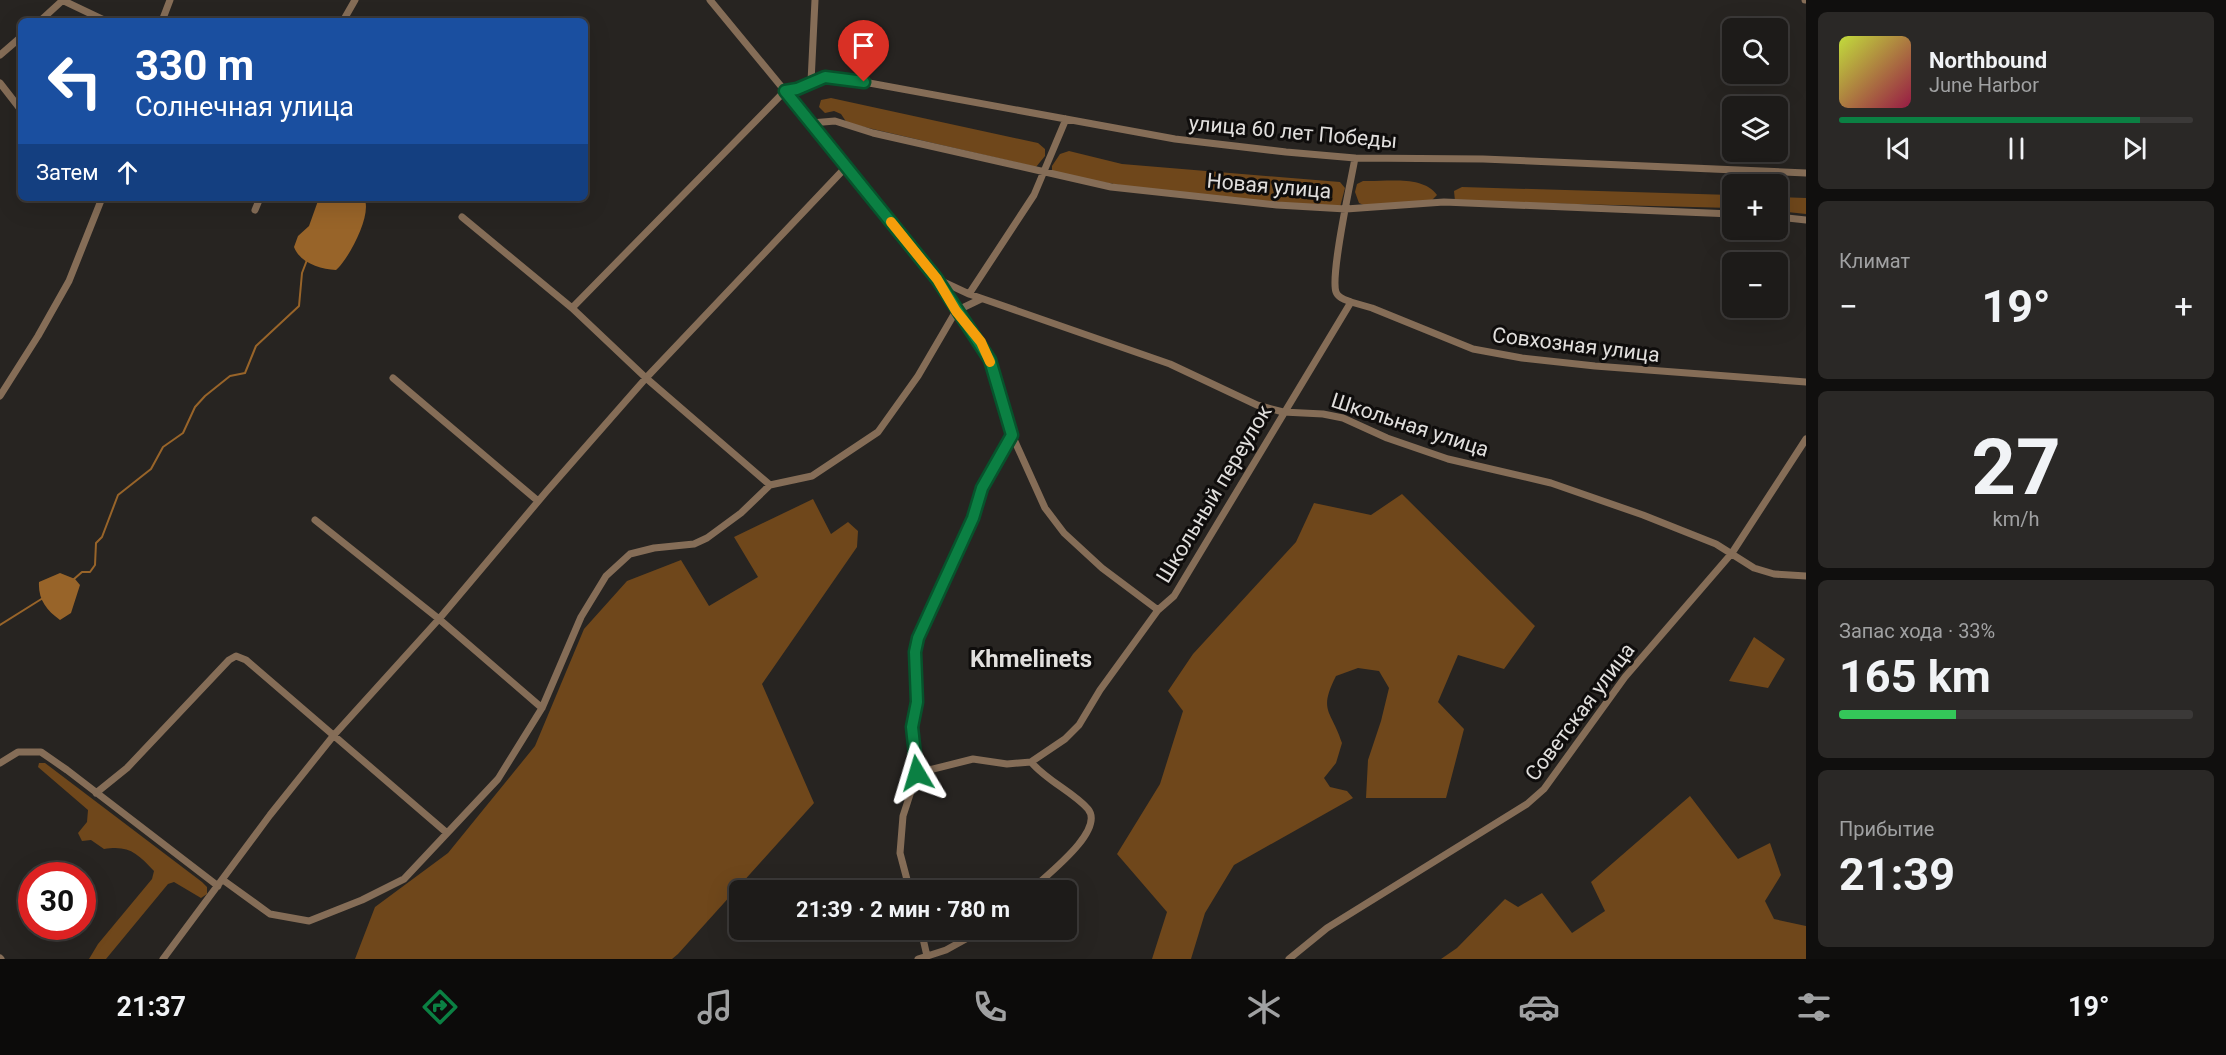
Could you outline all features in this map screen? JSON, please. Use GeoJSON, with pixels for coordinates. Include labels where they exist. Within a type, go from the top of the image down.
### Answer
{"type":"FeatureCollection","features":[{"type":"Feature","properties":{"kind":"street"},"geometry":{"type":"LineString","coordinates":[[43,18],[63,0],[100,18]]}},
{"type":"Feature","properties":{"kind":"street"},"geometry":{"type":"LineString","coordinates":[[163,18],[170,0]]}},
{"type":"Feature","properties":{"kind":"street"},"geometry":{"type":"LineString","coordinates":[[346,18],[355,0]]}},
{"type":"Feature","properties":{"kind":"street"},"geometry":{"type":"LineString","coordinates":[[710,0],[937,279],[956,311],[981,342],[990,360],[1012,435],[1033,486],[1045,508],[1064,533],[1102,568],[1158,610]]}},
{"type":"Feature","properties":{"kind":"street"},"geometry":{"type":"LineString","coordinates":[[811,82],[814,0]]}},
{"type":"Feature","properties":{"kind":"street"},"geometry":{"type":"LineString","coordinates":[[0,55],[18,40]]}},
{"type":"Feature","properties":{"kind":"street","name":"улица 60 лет Победы"},"geometry":{"type":"LineString","coordinates":[[785,91],[797,89],[825,77],[842,78],[1175,138],[1355,158],[1483,159],[1806,172]]}},
{"type":"Feature","properties":{"kind":"street"},"geometry":{"type":"LineString","coordinates":[[0,83],[18,106]]}},
{"type":"Feature","properties":{"kind":"street"},"geometry":{"type":"LineString","coordinates":[[572,308],[785,91]]}},
{"type":"Feature","properties":{"kind":"street"},"geometry":{"type":"LineString","coordinates":[[969,294],[1034,195],[1066,119]]}},
{"type":"Feature","properties":{"kind":"street","name":"Новая улица"},"geometry":{"type":"LineString","coordinates":[[811,123],[835,121],[1111,187],[1277,205],[1346,209],[1444,202],[1722,214]]}},
{"type":"Feature","properties":{"kind":"street"},"geometry":{"type":"LineString","coordinates":[[1351,302],[1341,298],[1335,290],[1355,158]]}},
{"type":"Feature","properties":{"kind":"street"},"geometry":{"type":"LineString","coordinates":[[163,959],[270,815],[334,735],[439,619],[646,378],[846,167]]}},
{"type":"Feature","properties":{"kind":"street"},"geometry":{"type":"LineString","coordinates":[[0,396],[39,336],[69,281],[101,201]]}},
{"type":"Feature","properties":{"kind":"street"},"geometry":{"type":"LineString","coordinates":[[255,210],[259,201]]}},
{"type":"Feature","properties":{"kind":"street"},"geometry":{"type":"LineString","coordinates":[[462,217],[572,308],[646,378],[770,485]]}},
{"type":"Feature","properties":{"kind":"street"},"geometry":{"type":"LineString","coordinates":[[1788,218],[1806,220]]}},
{"type":"Feature","properties":{"kind":"street","name":"Школьная улица"},"geometry":{"type":"LineString","coordinates":[[937,279],[981,299],[1170,364],[1257,405],[1282,412],[1323,414],[1343,418],[1387,438],[1448,459],[1551,483],[1643,515],[1716,544],[1754,568],[1774,574],[1806,576]]}},
{"type":"Feature","properties":{"kind":"street"},"geometry":{"type":"LineString","coordinates":[[0,763],[18,752],[41,752],[220,883],[270,914],[309,921],[363,900],[404,879],[498,779],[542,708],[581,617],[606,576],[630,554],[654,548],[694,544],[707,538],[741,513],[770,485],[812,476],[878,432],[918,376],[956,311],[981,299]]}},
{"type":"Feature","properties":{"kind":"street","name":"Совхозная улица"},"geometry":{"type":"LineString","coordinates":[[1351,302],[1372,308],[1473,349],[1522,358],[1595,366],[1806,382]]}},
{"type":"Feature","properties":{"kind":"street","name":"Школьный переулок"},"geometry":{"type":"LineString","coordinates":[[1031,762],[1065,740],[1079,725],[1100,690],[1158,610],[1174,596],[1194,567],[1282,412],[1351,302]]}},
{"type":"Feature","properties":{"kind":"street"},"geometry":{"type":"LineString","coordinates":[[393,378],[538,501]]}},
{"type":"Feature","properties":{"kind":"street"},"geometry":{"type":"LineString","coordinates":[[907,880],[900,853],[903,816],[917,773],[912,727],[917,702],[915,652],[918,638],[969,527],[982,488],[1012,435]]}},
{"type":"Feature","properties":{"kind":"street","name":"Советская улица"},"geometry":{"type":"LineString","coordinates":[[1289,959],[1327,928],[1402,884],[1527,804],[1545,789],[1625,677],[1732,554],[1806,439]]}},
{"type":"Feature","properties":{"kind":"street"},"geometry":{"type":"LineString","coordinates":[[315,520],[439,619],[542,708]]}},
{"type":"Feature","properties":{"kind":"street"},"geometry":{"type":"LineString","coordinates":[[96,793],[127,768],[229,660],[236,656],[246,660],[447,833]]}},
{"type":"Feature","properties":{"kind":"street"},"geometry":{"type":"LineString","coordinates":[[917,773],[972,759],[1007,764],[1031,762],[1044,777],[1086,807],[1091,819],[1088,834],[1078,847],[1042,880]]}},
{"type":"Feature","properties":{"kind":"street"},"geometry":{"type":"LineString","coordinates":[[923,940],[927,956]]}},
{"type":"Feature","properties":{"kind":"street"},"geometry":{"type":"LineString","coordinates":[[918,959],[946,950],[964,940]]}},
{"type":"Feature","properties":{"kind":"shaded area"},"geometry":{"type":"Polygon","coordinates":[[[831,98],[1038,143],[1045,149],[1045,156],[1036,167],[847,123],[841,114],[834,111],[825,113],[819,107],[821,100],[831,98]]]}},
{"type":"Feature","properties":{"kind":"shaded area"},"geometry":{"type":"Polygon","coordinates":[[[1069,151],[1122,164],[1340,182],[1345,188],[1340,207],[1159,191],[1052,172],[1052,166],[1060,154],[1069,151]]]}},
{"type":"Feature","properties":{"kind":"shaded area"},"geometry":{"type":"Polygon","coordinates":[[[1363,181],[1413,182],[1431,189],[1437,195],[1432,200],[1366,206],[1359,203],[1355,192],[1357,184],[1363,181]]]}},
{"type":"Feature","properties":{"kind":"shaded area"},"geometry":{"type":"Polygon","coordinates":[[[1462,187],[1722,195],[1722,208],[1455,201],[1454,191],[1462,187]]]}},
{"type":"Feature","properties":{"kind":"shaded area"},"geometry":{"type":"Polygon","coordinates":[[[1788,197],[1806,198],[1806,214],[1788,212],[1788,197]]]}},
{"type":"Feature","properties":{"kind":"shaded area"},"geometry":{"type":"Polygon","coordinates":[[[318,201],[365,201],[365,214],[358,236],[336,270],[311,264],[297,253],[294,247],[298,236],[309,226],[318,201]]]}},
{"type":"Feature","properties":{"kind":"shaded area"},"geometry":{"type":"Polygon","coordinates":[[[1402,494],[1535,626],[1504,669],[1458,655],[1438,702],[1464,729],[1446,798],[1366,798],[1368,760],[1389,688],[1379,671],[1358,668],[1336,676],[1327,704],[1342,743],[1336,763],[1324,778],[1330,787],[1347,791],[1353,798],[1234,865],[1205,913],[1191,959],[1152,959],[1167,912],[1117,854],[1160,784],[1183,711],[1168,691],[1193,654],[1296,542],[1314,503],[1371,515],[1402,494]]]}},
{"type":"Feature","properties":{"kind":"shaded area"},"geometry":{"type":"Polygon","coordinates":[[[813,499],[831,534],[848,522],[858,531],[857,547],[762,684],[814,803],[745,880],[729,880],[729,897],[672,959],[355,959],[375,907],[448,853],[535,746],[584,629],[627,581],[681,560],[709,606],[758,577],[734,537],[813,499]]]}},
{"type":"Feature","properties":{"kind":"shaded area"},"geometry":{"type":"Polygon","coordinates":[[[60,573],[75,579],[80,585],[71,613],[60,620],[44,604],[39,582],[60,573]]]}},
{"type":"Feature","properties":{"kind":"shaded area"},"geometry":{"type":"Polygon","coordinates":[[[1754,637],[1785,659],[1768,688],[1729,681],[1754,637]]]}},
{"type":"Feature","properties":{"kind":"shaded area"},"geometry":{"type":"Polygon","coordinates":[[[39,763],[45,763],[202,882],[207,887],[207,894],[201,898],[174,882],[168,884],[106,959],[89,959],[98,944],[152,879],[154,871],[143,859],[126,849],[104,849],[91,840],[82,841],[78,833],[87,822],[88,810],[38,767],[39,763]]]}},
{"type":"Feature","properties":{"kind":"shaded area"},"geometry":{"type":"Polygon","coordinates":[[[1690,796],[1738,859],[1770,843],[1781,875],[1765,901],[1774,919],[1806,926],[1806,959],[1441,959],[1457,948],[1505,899],[1518,907],[1542,893],[1572,933],[1605,911],[1591,882],[1690,796]]]}},
{"type":"Feature","properties":{"kind":"waterway"},"geometry":{"type":"LineString","coordinates":[[74,579],[82,572],[90,572],[95,565],[96,543],[102,537],[118,495],[151,469],[163,447],[183,433],[195,407],[205,396],[230,376],[245,373],[256,346],[299,306],[302,273],[307,260]]}},
{"type":"Feature","properties":{"kind":"waterway"},"geometry":{"type":"LineString","coordinates":[[0,625],[43,598]]}},
{"type":"Feature","properties":{"kind":"slow traffic"},"geometry":{"type":"LineString","coordinates":[[891,222],[937,279],[956,311],[981,342],[990,362]]}},
{"type":"Feature","properties":{"kind":"district","name":"Khmelinets"},"geometry":{"type":"Point","coordinates":[1031,659]}},
{"type":"Feature","properties":{"kind":"route"},"geometry":{"type":"LineString","coordinates":[[864,82],[825,77],[797,89],[785,91],[937,279],[956,311],[981,342],[990,360],[1012,435],[995,461],[982,488],[973,518],[918,638],[915,652],[917,702],[912,727],[917,773]]}}]}
